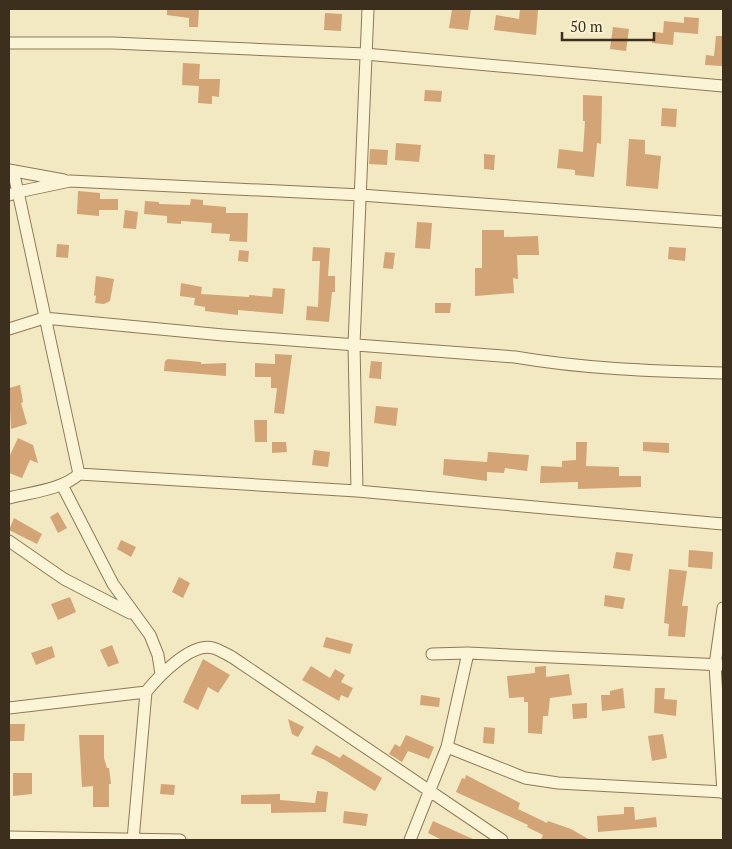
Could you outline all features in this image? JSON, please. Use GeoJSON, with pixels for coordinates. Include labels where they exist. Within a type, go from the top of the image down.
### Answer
{"type":"FeatureCollection","features":[{"type":"Feature","properties":{"kind":"street"},"geometry":{"type":"LineString","coordinates":[[356,491],[354,344],[368,9]]}},
{"type":"Feature","properties":{"kind":"street"},"geometry":{"type":"LineString","coordinates":[[9,43],[113,43],[365,54],[723,86]]}},
{"type":"Feature","properties":{"kind":"street"},"geometry":{"type":"LineString","coordinates":[[79,474],[44,318],[13,194],[11,170],[70,181],[361,195],[723,222]]}},
{"type":"Feature","properties":{"kind":"street"},"geometry":{"type":"LineString","coordinates":[[13,194],[70,181]]}},
{"type":"Feature","properties":{"kind":"street"},"geometry":{"type":"LineString","coordinates":[[9,329],[44,318],[223,335],[515,357],[548,364],[589,368],[723,373]]}},
{"type":"Feature","properties":{"kind":"street"},"geometry":{"type":"LineString","coordinates":[[9,498],[62,485],[79,474],[356,491],[723,524]]}},
{"type":"Feature","properties":{"kind":"street"},"geometry":{"type":"LineString","coordinates":[[62,485],[113,584],[150,635],[158,655],[161,674]]}},
{"type":"Feature","properties":{"kind":"street"},"geometry":{"type":"LineString","coordinates":[[9,541],[64,579],[134,615]]}},
{"type":"Feature","properties":{"kind":"street"},"geometry":{"type":"LineString","coordinates":[[447,748],[525,778],[558,784],[723,793],[719,665],[723,608]]}},
{"type":"Feature","properties":{"kind":"street"},"geometry":{"type":"LineString","coordinates":[[133,839],[146,692],[161,674],[195,650],[213,648],[232,657],[502,840]]}},
{"type":"Feature","properties":{"kind":"street"},"geometry":{"type":"LineString","coordinates":[[432,654],[468,653],[719,665]]}},
{"type":"Feature","properties":{"kind":"street"},"geometry":{"type":"LineString","coordinates":[[410,840],[447,748],[468,653]]}},
{"type":"Feature","properties":{"kind":"street"},"geometry":{"type":"LineString","coordinates":[[9,708],[146,692]]}},
{"type":"Feature","properties":{"kind":"street"},"geometry":{"type":"LineString","coordinates":[[9,837],[180,840]]}},
{"type":"Feature","properties":{"kind":"building"},"geometry":{"type":"Polygon","coordinates":[[[167,9],[199,9],[198,27],[189,27],[189,18],[167,15],[167,9]]]}},
{"type":"Feature","properties":{"kind":"building"},"geometry":{"type":"Polygon","coordinates":[[[452,9],[471,9],[468,30],[449,28],[452,9]]]}},
{"type":"Feature","properties":{"kind":"building"},"geometry":{"type":"Polygon","coordinates":[[[520,9],[538,10],[536,35],[494,30],[496,15],[519,19],[520,9]]]}},
{"type":"Feature","properties":{"kind":"building"},"geometry":{"type":"Polygon","coordinates":[[[325,13],[342,14],[341,31],[324,30],[325,13]]]}},
{"type":"Feature","properties":{"kind":"building"},"geometry":{"type":"Polygon","coordinates":[[[684,17],[699,18],[698,34],[674,32],[673,45],[652,43],[654,32],[663,33],[664,21],[684,23],[684,17]]]}},
{"type":"Feature","properties":{"kind":"building"},"geometry":{"type":"Polygon","coordinates":[[[613,27],[629,29],[626,51],[610,49],[613,27]]]}},
{"type":"Feature","properties":{"kind":"building"},"geometry":{"type":"Polygon","coordinates":[[[716,36],[723,36],[723,66],[705,65],[706,55],[714,56],[716,36]]]}},
{"type":"Feature","properties":{"kind":"building"},"geometry":{"type":"Polygon","coordinates":[[[183,63],[200,64],[199,79],[220,79],[219,97],[212,96],[212,104],[198,103],[199,86],[182,85],[183,63]]]}},
{"type":"Feature","properties":{"kind":"building"},"geometry":{"type":"Polygon","coordinates":[[[425,90],[442,91],[441,102],[424,101],[425,90]]]}},
{"type":"Feature","properties":{"kind":"building"},"geometry":{"type":"Polygon","coordinates":[[[583,95],[602,96],[601,144],[597,143],[594,177],[575,175],[575,170],[557,168],[559,149],[583,152],[585,121],[583,121],[583,95]]]}},
{"type":"Feature","properties":{"kind":"building"},"geometry":{"type":"Polygon","coordinates":[[[662,108],[677,109],[676,127],[661,126],[662,108]]]}},
{"type":"Feature","properties":{"kind":"building"},"geometry":{"type":"Polygon","coordinates":[[[629,139],[645,140],[645,154],[661,156],[658,189],[626,186],[629,139]]]}},
{"type":"Feature","properties":{"kind":"building"},"geometry":{"type":"Polygon","coordinates":[[[396,143],[421,145],[419,162],[395,160],[396,143]]]}},
{"type":"Feature","properties":{"kind":"building"},"geometry":{"type":"Polygon","coordinates":[[[370,149],[388,150],[387,165],[369,164],[370,149]]]}},
{"type":"Feature","properties":{"kind":"building"},"geometry":{"type":"Polygon","coordinates":[[[484,154],[495,155],[494,170],[484,169],[484,154]]]}},
{"type":"Feature","properties":{"kind":"building"},"geometry":{"type":"Polygon","coordinates":[[[78,191],[100,193],[100,199],[118,199],[118,210],[99,210],[99,216],[77,214],[78,191]]]}},
{"type":"Feature","properties":{"kind":"building"},"geometry":{"type":"Polygon","coordinates":[[[191,199],[203,200],[203,205],[226,207],[226,213],[248,213],[247,242],[229,241],[230,234],[211,233],[212,223],[181,221],[181,224],[167,223],[167,216],[144,214],[145,201],[159,202],[159,204],[190,205],[191,199]]]}},
{"type":"Feature","properties":{"kind":"building"},"geometry":{"type":"Polygon","coordinates":[[[125,210],[138,212],[136,229],[123,228],[125,210]]]}},
{"type":"Feature","properties":{"kind":"building"},"geometry":{"type":"Polygon","coordinates":[[[417,222],[432,223],[430,249],[415,248],[417,222]]]}},
{"type":"Feature","properties":{"kind":"building"},"geometry":{"type":"Polygon","coordinates":[[[482,230],[504,230],[504,237],[538,236],[539,255],[517,255],[518,279],[513,278],[514,293],[475,296],[475,268],[482,268],[482,230]]]}},
{"type":"Feature","properties":{"kind":"building"},"geometry":{"type":"Polygon","coordinates":[[[57,244],[69,245],[68,258],[56,257],[57,244]]]}},
{"type":"Feature","properties":{"kind":"building"},"geometry":{"type":"Polygon","coordinates":[[[313,247],[330,248],[328,276],[335,276],[335,292],[332,292],[329,322],[306,320],[307,306],[318,307],[320,261],[312,261],[313,247]]]}},
{"type":"Feature","properties":{"kind":"building"},"geometry":{"type":"Polygon","coordinates":[[[669,247],[686,248],[685,261],[668,259],[669,247]]]}},
{"type":"Feature","properties":{"kind":"building"},"geometry":{"type":"Polygon","coordinates":[[[239,250],[249,251],[248,262],[238,261],[239,250]]]}},
{"type":"Feature","properties":{"kind":"building"},"geometry":{"type":"Polygon","coordinates":[[[385,252],[395,253],[393,269],[383,268],[385,252]]]}},
{"type":"Feature","properties":{"kind":"building"},"geometry":{"type":"Polygon","coordinates":[[[96,276],[114,279],[110,301],[104,304],[95,303],[96,276]]]}},
{"type":"Feature","properties":{"kind":"building"},"geometry":{"type":"Polygon","coordinates":[[[181,283],[202,287],[201,294],[249,297],[249,295],[272,297],[273,288],[285,289],[283,314],[238,310],[238,315],[205,311],[205,307],[194,305],[195,298],[180,296],[181,283]]]}},
{"type":"Feature","properties":{"kind":"building"},"geometry":{"type":"Polygon","coordinates":[[[435,303],[451,303],[450,313],[435,313],[435,303]]]}},
{"type":"Feature","properties":{"kind":"building"},"geometry":{"type":"Polygon","coordinates":[[[275,354],[292,355],[284,414],[274,413],[277,388],[271,388],[271,377],[255,377],[255,363],[275,364],[275,354]]]}},
{"type":"Feature","properties":{"kind":"building"},"geometry":{"type":"Polygon","coordinates":[[[168,359],[201,362],[201,364],[226,363],[226,376],[164,371],[165,361],[168,359]]]}},
{"type":"Feature","properties":{"kind":"building"},"geometry":{"type":"Polygon","coordinates":[[[371,361],[382,362],[381,379],[369,378],[371,361]]]}},
{"type":"Feature","properties":{"kind":"building"},"geometry":{"type":"Polygon","coordinates":[[[20,385],[23,402],[21,403],[27,424],[11,429],[9,388],[20,385]]]}},
{"type":"Feature","properties":{"kind":"building"},"geometry":{"type":"Polygon","coordinates":[[[376,406],[398,408],[396,426],[374,423],[376,406]]]}},
{"type":"Feature","properties":{"kind":"building"},"geometry":{"type":"Polygon","coordinates":[[[254,420],[267,420],[267,442],[255,442],[254,420]]]}},
{"type":"Feature","properties":{"kind":"building"},"geometry":{"type":"Polygon","coordinates":[[[18,438],[33,445],[38,463],[30,460],[22,478],[9,473],[9,457],[18,438]]]}},
{"type":"Feature","properties":{"kind":"building"},"geometry":{"type":"Polygon","coordinates":[[[272,442],[286,442],[287,452],[272,453],[272,442]]]}},
{"type":"Feature","properties":{"kind":"building"},"geometry":{"type":"Polygon","coordinates":[[[576,442],[587,442],[586,466],[619,467],[619,476],[641,476],[641,487],[578,489],[578,482],[540,483],[541,466],[562,467],[562,461],[576,460],[576,442]]]}},
{"type":"Feature","properties":{"kind":"building"},"geometry":{"type":"Polygon","coordinates":[[[643,442],[669,443],[669,453],[643,451],[643,442]]]}},
{"type":"Feature","properties":{"kind":"building"},"geometry":{"type":"Polygon","coordinates":[[[314,450],[330,452],[328,467],[312,465],[314,450]]]}},
{"type":"Feature","properties":{"kind":"building"},"geometry":{"type":"Polygon","coordinates":[[[488,452],[529,455],[527,471],[505,468],[504,473],[487,472],[487,481],[443,475],[444,459],[487,462],[488,452]]]}},
{"type":"Feature","properties":{"kind":"building"},"geometry":{"type":"Polygon","coordinates":[[[58,512],[67,528],[58,533],[50,517],[58,512]]]}},
{"type":"Feature","properties":{"kind":"building"},"geometry":{"type":"Polygon","coordinates":[[[14,518],[42,534],[37,544],[9,530],[14,518]]]}},
{"type":"Feature","properties":{"kind":"building"},"geometry":{"type":"Polygon","coordinates":[[[121,540],[136,547],[131,557],[117,549],[121,540]]]}},
{"type":"Feature","properties":{"kind":"building"},"geometry":{"type":"Polygon","coordinates":[[[689,550],[713,552],[712,569],[688,567],[689,550]]]}},
{"type":"Feature","properties":{"kind":"building"},"geometry":{"type":"Polygon","coordinates":[[[616,552],[633,554],[630,571],[613,568],[616,552]]]}},
{"type":"Feature","properties":{"kind":"building"},"geometry":{"type":"Polygon","coordinates":[[[669,569],[687,571],[682,606],[688,606],[685,637],[668,636],[669,624],[664,623],[669,569]]]}},
{"type":"Feature","properties":{"kind":"building"},"geometry":{"type":"Polygon","coordinates":[[[179,577],[190,583],[183,598],[172,592],[179,577]]]}},
{"type":"Feature","properties":{"kind":"building"},"geometry":{"type":"Polygon","coordinates":[[[605,595],[625,598],[623,609],[604,606],[605,595]]]}},
{"type":"Feature","properties":{"kind":"building"},"geometry":{"type":"Polygon","coordinates":[[[70,597],[76,612],[58,620],[51,604],[70,597]]]}},
{"type":"Feature","properties":{"kind":"building"},"geometry":{"type":"Polygon","coordinates":[[[326,637],[353,644],[350,654],[323,647],[326,637]]]}},
{"type":"Feature","properties":{"kind":"building"},"geometry":{"type":"Polygon","coordinates":[[[112,645],[119,663],[108,667],[100,650],[112,645]]]}},
{"type":"Feature","properties":{"kind":"building"},"geometry":{"type":"Polygon","coordinates":[[[52,646],[55,657],[36,665],[31,653],[52,646]]]}},
{"type":"Feature","properties":{"kind":"building"},"geometry":{"type":"Polygon","coordinates":[[[203,659],[230,675],[218,693],[208,687],[198,710],[183,702],[203,659]]]}},
{"type":"Feature","properties":{"kind":"building"},"geometry":{"type":"Polygon","coordinates":[[[311,666],[330,678],[335,669],[345,675],[341,682],[353,688],[348,698],[341,695],[339,701],[302,680],[311,666]]]}},
{"type":"Feature","properties":{"kind":"building"},"geometry":{"type":"Polygon","coordinates":[[[546,666],[546,677],[569,674],[572,695],[550,698],[548,716],[543,716],[542,734],[528,733],[528,702],[524,702],[524,697],[509,698],[507,676],[535,673],[535,667],[546,666]]]}},
{"type":"Feature","properties":{"kind":"building"},"geometry":{"type":"Polygon","coordinates":[[[623,688],[625,708],[602,711],[601,695],[610,695],[610,691],[623,688]]]}},
{"type":"Feature","properties":{"kind":"building"},"geometry":{"type":"Polygon","coordinates":[[[655,688],[665,688],[664,699],[677,700],[676,716],[654,713],[655,688]]]}},
{"type":"Feature","properties":{"kind":"building"},"geometry":{"type":"Polygon","coordinates":[[[421,695],[440,698],[439,707],[420,705],[421,695]]]}},
{"type":"Feature","properties":{"kind":"building"},"geometry":{"type":"Polygon","coordinates":[[[587,703],[587,718],[573,719],[572,704],[587,703]]]}},
{"type":"Feature","properties":{"kind":"building"},"geometry":{"type":"Polygon","coordinates":[[[288,719],[304,727],[298,737],[292,734],[288,719]]]}},
{"type":"Feature","properties":{"kind":"building"},"geometry":{"type":"Polygon","coordinates":[[[10,724],[25,724],[24,741],[9,741],[10,724]]]}},
{"type":"Feature","properties":{"kind":"building"},"geometry":{"type":"Polygon","coordinates":[[[484,727],[495,728],[494,744],[483,743],[484,727]]]}},
{"type":"Feature","properties":{"kind":"building"},"geometry":{"type":"Polygon","coordinates":[[[663,734],[667,758],[652,761],[648,736],[663,734]]]}},
{"type":"Feature","properties":{"kind":"building"},"geometry":{"type":"Polygon","coordinates":[[[79,735],[104,735],[104,758],[107,768],[109,768],[111,784],[109,784],[109,807],[93,807],[93,786],[82,787],[79,735]]]}},
{"type":"Feature","properties":{"kind":"building"},"geometry":{"type":"Polygon","coordinates":[[[406,735],[434,747],[429,759],[408,751],[402,762],[389,754],[395,744],[400,747],[406,735]]]}},
{"type":"Feature","properties":{"kind":"building"},"geometry":{"type":"Polygon","coordinates":[[[316,745],[340,758],[343,754],[382,778],[375,791],[325,760],[311,754],[316,745]]]}},
{"type":"Feature","properties":{"kind":"building"},"geometry":{"type":"Polygon","coordinates":[[[13,773],[32,773],[32,794],[13,796],[13,773]]]}},
{"type":"Feature","properties":{"kind":"building"},"geometry":{"type":"Polygon","coordinates":[[[466,775],[520,803],[518,809],[547,823],[548,821],[571,829],[590,840],[541,840],[543,835],[527,827],[528,825],[456,792],[462,778],[465,779],[466,775]]]}},
{"type":"Feature","properties":{"kind":"building"},"geometry":{"type":"Polygon","coordinates":[[[161,784],[175,785],[174,795],[160,794],[161,784]]]}},
{"type":"Feature","properties":{"kind":"building"},"geometry":{"type":"Polygon","coordinates":[[[317,791],[328,792],[326,812],[271,813],[271,804],[241,804],[241,795],[280,794],[280,800],[315,803],[317,791]]]}},
{"type":"Feature","properties":{"kind":"building"},"geometry":{"type":"Polygon","coordinates":[[[624,807],[634,807],[635,820],[656,817],[657,827],[598,832],[597,816],[624,814],[624,807]]]}},
{"type":"Feature","properties":{"kind":"building"},"geometry":{"type":"Polygon","coordinates":[[[344,811],[368,814],[366,826],[343,823],[344,811]]]}},
{"type":"Feature","properties":{"kind":"building"},"geometry":{"type":"Polygon","coordinates":[[[433,821],[475,840],[442,840],[428,833],[433,821]]]}}]}
